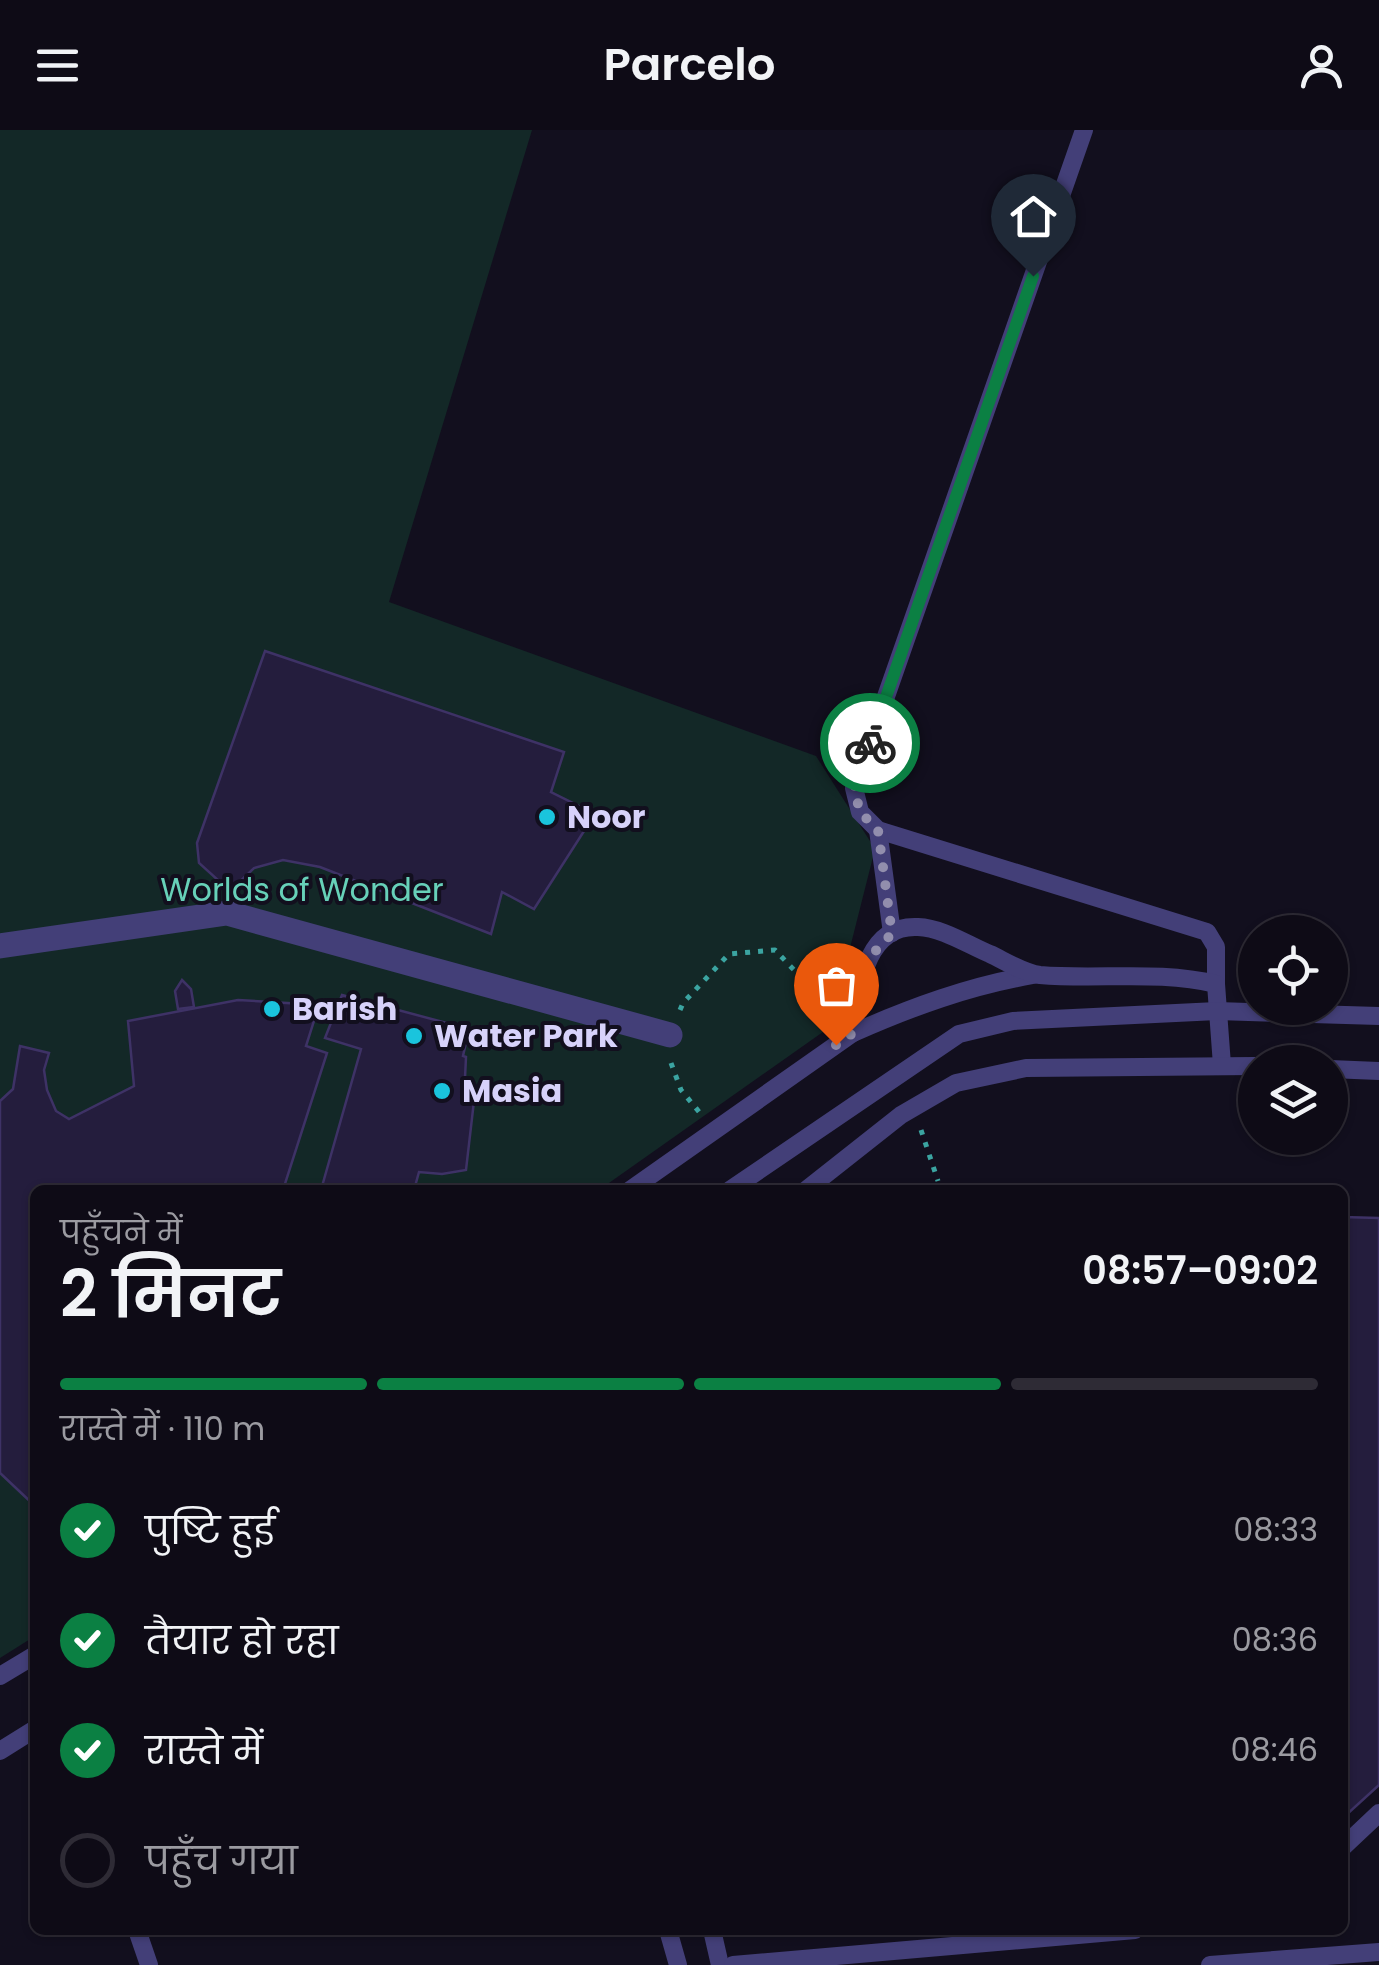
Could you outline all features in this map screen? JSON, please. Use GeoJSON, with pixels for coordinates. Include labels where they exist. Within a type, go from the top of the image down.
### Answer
{"type":"FeatureCollection","features":[{"type":"Feature","properties":{"kind":"street"},"geometry":{"type":"LineString","coordinates":[[0,946],[227,913],[670,1035]]}},
{"type":"Feature","properties":{"kind":"lane"},"geometry":{"type":"LineString","coordinates":[[1084,130],[854,788],[860,812],[878,830],[1207,932],[1216,946],[1222,1065]]}},
{"type":"Feature","properties":{"kind":"lane"},"geometry":{"type":"LineString","coordinates":[[878,830],[892,934]]}},
{"type":"Feature","properties":{"kind":"lane"},"geometry":{"type":"LineString","coordinates":[[853,1033],[862,973],[872,951],[892,934],[916,926],[943,933],[1035,974]]}},
{"type":"Feature","properties":{"kind":"lane"},"geometry":{"type":"LineString","coordinates":[[637,1185],[853,1033],[920,1003],[986,983],[1035,974],[1186,977],[1216,984]]}},
{"type":"Feature","properties":{"kind":"lane"},"geometry":{"type":"LineString","coordinates":[[737,1185],[959,1034],[1013,1021],[1217,1011],[1379,1016]]}},
{"type":"Feature","properties":{"kind":"lane"},"geometry":{"type":"LineString","coordinates":[[812,1185],[900,1115],[956,1083],[1026,1068],[1238,1065]]}},
{"type":"Feature","properties":{"kind":"lane"},"geometry":{"type":"LineString","coordinates":[[1348,1070],[1379,1071]]}},
{"type":"Feature","properties":{"kind":"lane"},"geometry":{"type":"LineString","coordinates":[[0,1676],[30,1657]]}},
{"type":"Feature","properties":{"kind":"lane"},"geometry":{"type":"LineString","coordinates":[[0,1751],[30,1732]]}},
{"type":"Feature","properties":{"kind":"lane"},"geometry":{"type":"LineString","coordinates":[[1348,1842],[1379,1813]]}},
{"type":"Feature","properties":{"kind":"lane"},"geometry":{"type":"LineString","coordinates":[[139,1935],[149,1965]]}},
{"type":"Feature","properties":{"kind":"lane"},"geometry":{"type":"LineString","coordinates":[[669,1935],[678,1965]]}},
{"type":"Feature","properties":{"kind":"lane"},"geometry":{"type":"LineString","coordinates":[[713,1935],[720,1965]]}},
{"type":"Feature","properties":{"kind":"lane"},"geometry":{"type":"LineString","coordinates":[[733,1965],[1078,1935]]}},
{"type":"Feature","properties":{"kind":"lane"},"geometry":{"type":"LineString","coordinates":[[1210,1965],[1379,1952]]}},
{"type":"Feature","properties":{"kind":"path"},"geometry":{"type":"LineString","coordinates":[[714,1130],[680,1090],[666,1048],[683,1002],[728,954],[774,950],[853,1033]]}},
{"type":"Feature","properties":{"kind":"green space","name":"Worlds of Wonder"},"geometry":{"type":"Polygon","coordinates":[[[0,130],[532,130],[389,602],[816,756],[875,849],[830,1027],[606,1185],[30,1185],[30,1639],[0,1658],[0,130]]]}},
{"type":"Feature","properties":{"kind":"building"},"geometry":{"type":"Polygon","coordinates":[[[265,651],[564,752],[551,792],[595,814],[534,909],[502,892],[491,934],[320,867],[283,860],[254,868],[230,891],[199,863],[197,843],[265,651]]]}},
{"type":"Feature","properties":{"kind":"building"},"geometry":{"type":"Polygon","coordinates":[[[182,980],[191,989],[194,1007],[178,1009],[175,991],[182,980]]]}},
{"type":"Feature","properties":{"kind":"building"},"geometry":{"type":"Polygon","coordinates":[[[342,995],[469,1029],[463,1056],[464,1099],[474,1101],[466,1170],[419,1172],[415,1185],[322,1185],[361,1049],[325,1038],[342,995]]]}},
{"type":"Feature","properties":{"kind":"building"},"geometry":{"type":"Polygon","coordinates":[[[238,1000],[319,1005],[306,1046],[327,1053],[285,1185],[30,1185],[30,1501],[0,1473],[0,1101],[13,1089],[20,1046],[49,1053],[44,1070],[47,1090],[56,1111],[69,1119],[134,1086],[128,1021],[238,1000]]]}},
{"type":"Feature","properties":{"kind":"building"},"geometry":{"type":"Polygon","coordinates":[[[1348,1217],[1379,1218],[1379,1785],[1348,1813],[1348,1217]]]}},
{"type":"Feature","properties":{"kind":"way so far"},"geometry":{"type":"LineString","coordinates":[[836,1045],[853,1033],[862,973],[872,951],[892,934],[878,830],[860,812],[854,788],[870,743]]}},
{"type":"Feature","properties":{"kind":"place","name":"Noor"},"geometry":{"type":"Point","coordinates":[547,817]}},
{"type":"Feature","properties":{"kind":"place","name":"Barish"},"geometry":{"type":"Point","coordinates":[272,1009]}},
{"type":"Feature","properties":{"kind":"place","name":"Water Park"},"geometry":{"type":"Point","coordinates":[414,1036]}},
{"type":"Feature","properties":{"kind":"place","name":"Masia"},"geometry":{"type":"Point","coordinates":[442,1091]}},
{"type":"Feature","properties":{"kind":"route"},"geometry":{"type":"LineString","coordinates":[[870,743],[1033,276]]}}]}
